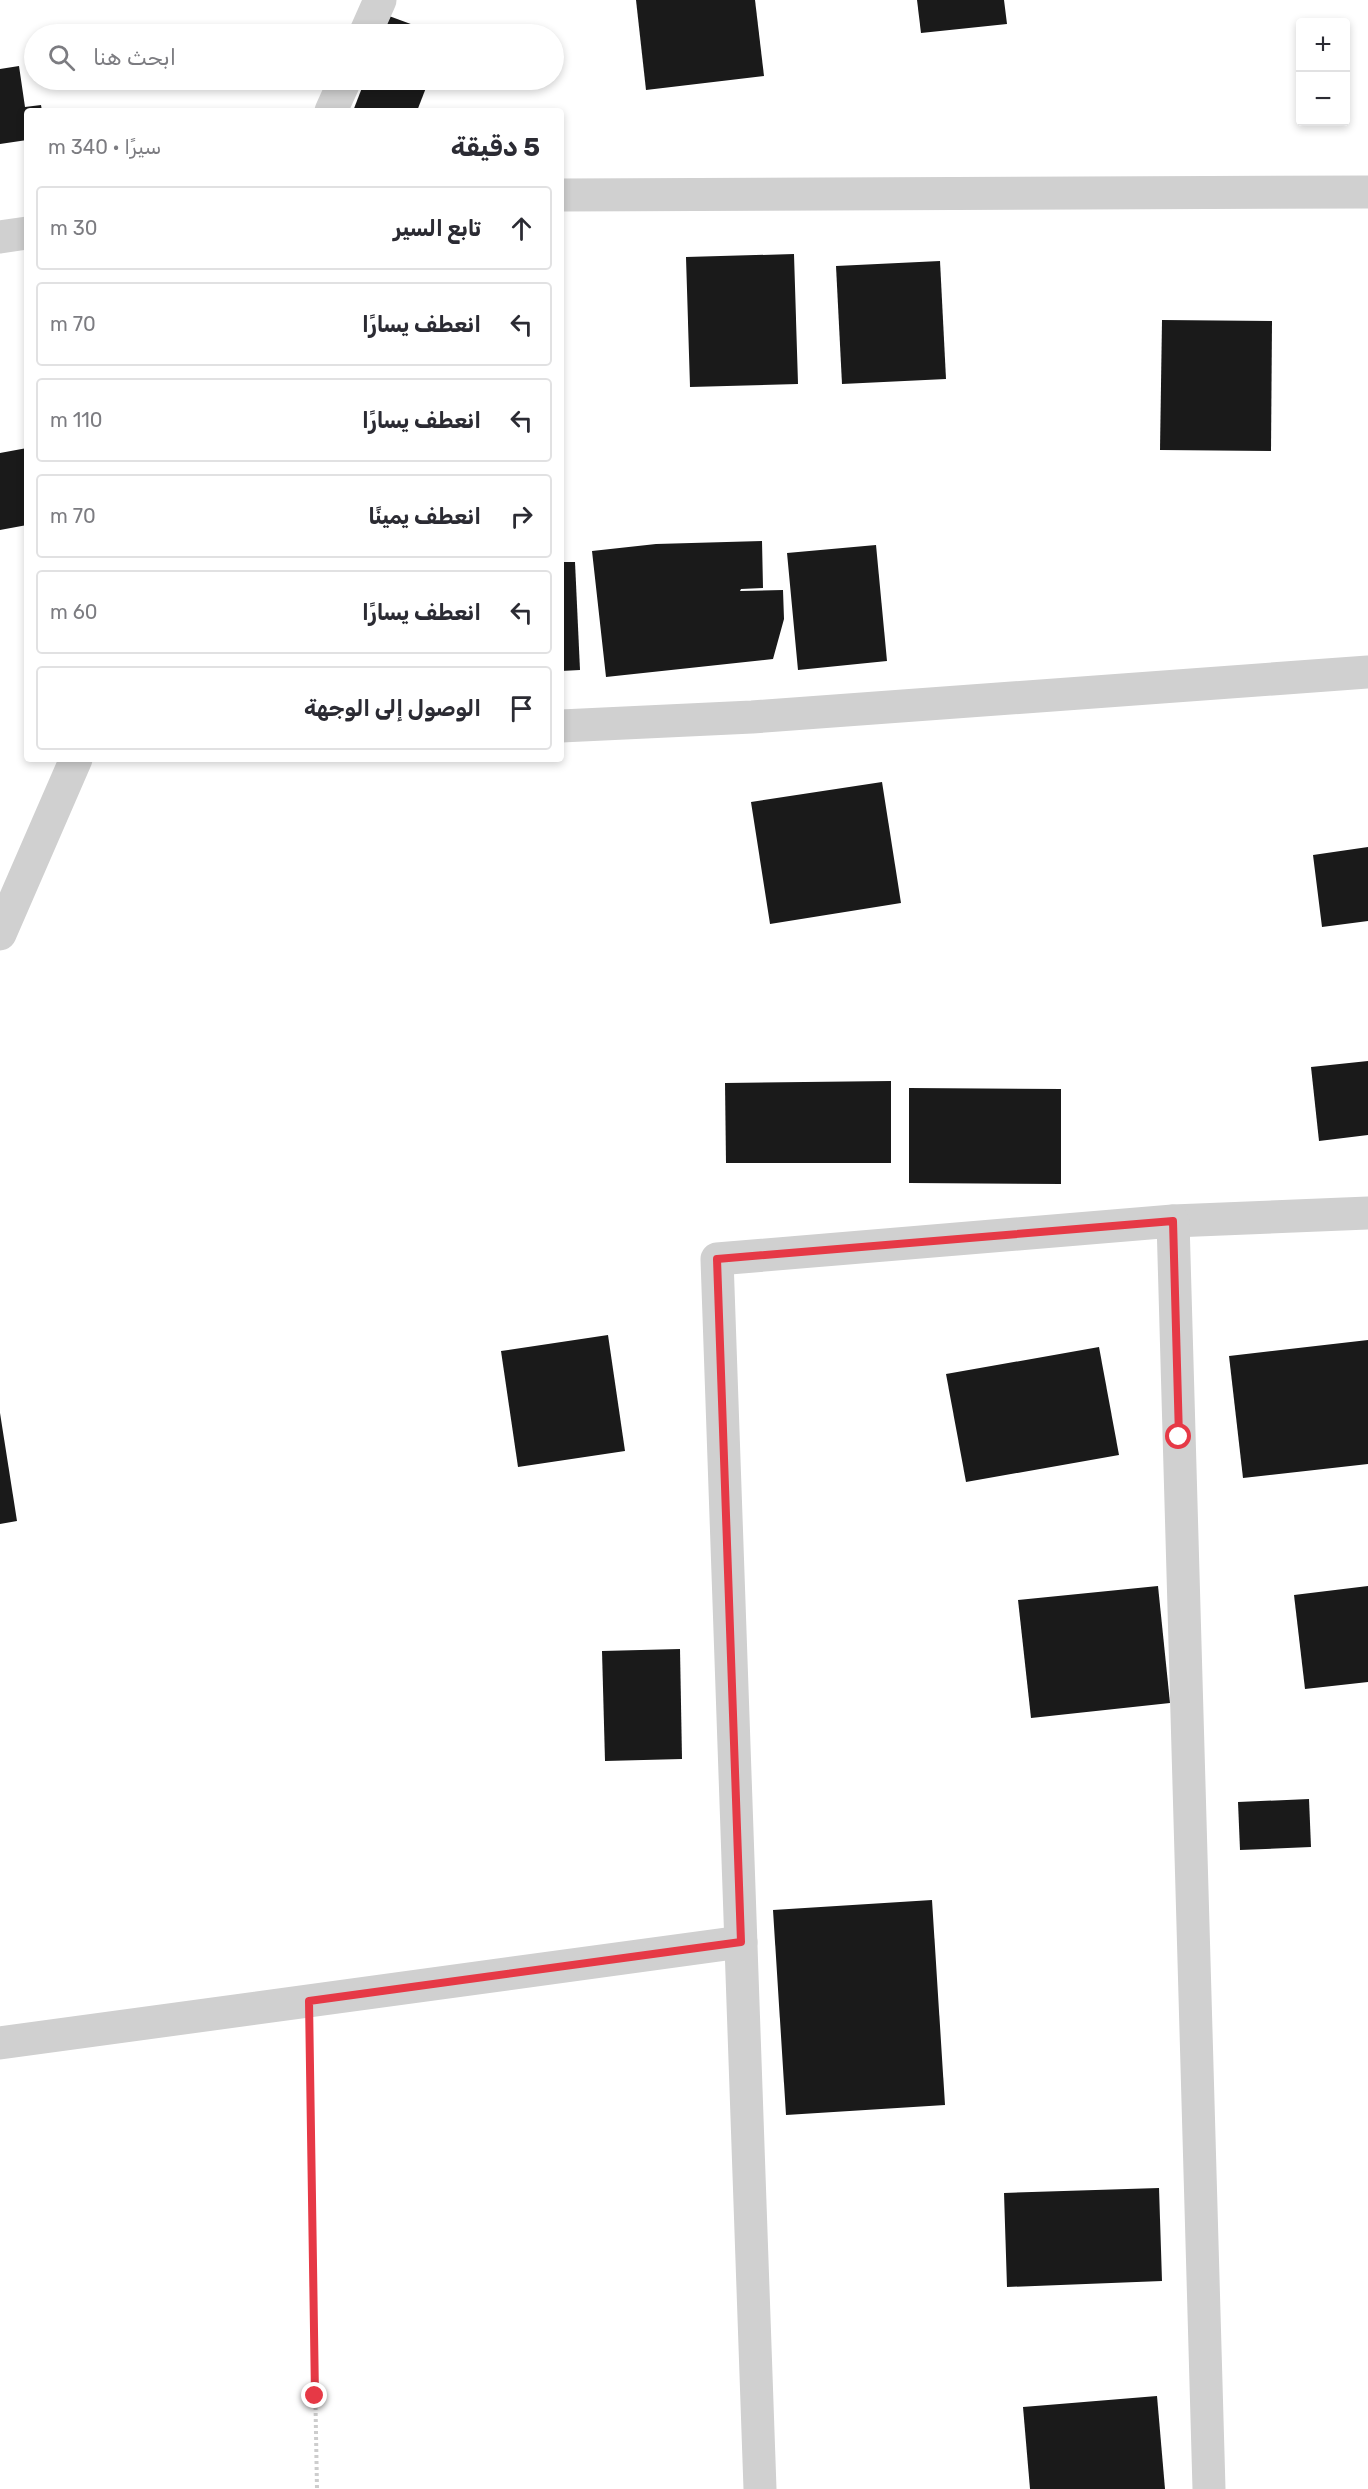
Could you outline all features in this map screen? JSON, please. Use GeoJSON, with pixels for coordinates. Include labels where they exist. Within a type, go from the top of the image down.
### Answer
{"type":"FeatureCollection","features":[{"type":"Feature","properties":{"kind":"street"},"geometry":{"type":"LineString","coordinates":[[369,24],[380,0]]}},
{"type":"Feature","properties":{"kind":"street"},"geometry":{"type":"LineString","coordinates":[[332,108],[340,90]]}},
{"type":"Feature","properties":{"kind":"street"},"geometry":{"type":"LineString","coordinates":[[564,195],[1368,192]]}},
{"type":"Feature","properties":{"kind":"street"},"geometry":{"type":"LineString","coordinates":[[0,237],[24,233]]}},
{"type":"Feature","properties":{"kind":"street"},"geometry":{"type":"LineString","coordinates":[[564,726],[764,716],[1368,672]]}},
{"type":"Feature","properties":{"kind":"street"},"geometry":{"type":"LineString","coordinates":[[0,934],[75,762]]}},
{"type":"Feature","properties":{"kind":"street"},"geometry":{"type":"LineString","coordinates":[[760,2489],[717,1259],[1173,1221],[1368,1213]]}},
{"type":"Feature","properties":{"kind":"street"},"geometry":{"type":"LineString","coordinates":[[1173,1221],[1209,2489]]}},
{"type":"Feature","properties":{"kind":"street"},"geometry":{"type":"LineString","coordinates":[[0,2043],[741,1942]]}},
{"type":"Feature","properties":{"kind":"path"},"geometry":{"type":"LineString","coordinates":[[309,2001],[317,2489]]}},
{"type":"Feature","properties":{"kind":"building"},"geometry":{"type":"Polygon","coordinates":[[[636,0],[755,0],[764,76],[646,90],[636,0]]]}},
{"type":"Feature","properties":{"kind":"building"},"geometry":{"type":"Polygon","coordinates":[[[917,0],[1004,0],[1007,24],[921,33],[917,0]]]}},
{"type":"Feature","properties":{"kind":"building"},"geometry":{"type":"Polygon","coordinates":[[[389,16],[411,24],[386,24],[389,16]]]}},
{"type":"Feature","properties":{"kind":"building"},"geometry":{"type":"Polygon","coordinates":[[[19,66],[25,107],[41,105],[42,108],[24,108],[24,140],[0,144],[0,69],[19,66]]]}},
{"type":"Feature","properties":{"kind":"building"},"geometry":{"type":"Polygon","coordinates":[[[361,90],[425,90],[418,108],[354,108],[361,90]]]}},
{"type":"Feature","properties":{"kind":"building"},"geometry":{"type":"Polygon","coordinates":[[[794,254],[798,384],[690,387],[686,257],[794,254]]]}},
{"type":"Feature","properties":{"kind":"building"},"geometry":{"type":"Polygon","coordinates":[[[940,261],[946,379],[842,384],[836,266],[940,261]]]}},
{"type":"Feature","properties":{"kind":"building"},"geometry":{"type":"Polygon","coordinates":[[[1162,320],[1272,321],[1271,451],[1160,450],[1162,320]]]}},
{"type":"Feature","properties":{"kind":"building"},"geometry":{"type":"Polygon","coordinates":[[[24,449],[24,526],[0,530],[0,453],[24,449]]]}},
{"type":"Feature","properties":{"kind":"building"},"geometry":{"type":"Polygon","coordinates":[[[762,541],[763,588],[741,589],[740,591],[783,590],[784,619],[773,659],[606,677],[592,551],[656,544],[762,541]]]}},
{"type":"Feature","properties":{"kind":"building"},"geometry":{"type":"Polygon","coordinates":[[[876,545],[887,661],[798,670],[787,553],[876,545]]]}},
{"type":"Feature","properties":{"kind":"building"},"geometry":{"type":"Polygon","coordinates":[[[564,562],[575,562],[580,670],[564,671],[564,562]]]}},
{"type":"Feature","properties":{"kind":"building"},"geometry":{"type":"Polygon","coordinates":[[[882,782],[901,903],[770,924],[751,802],[882,782]]]}},
{"type":"Feature","properties":{"kind":"building"},"geometry":{"type":"Polygon","coordinates":[[[1368,847],[1368,921],[1322,927],[1313,855],[1368,847]]]}},
{"type":"Feature","properties":{"kind":"building"},"geometry":{"type":"Polygon","coordinates":[[[1368,1061],[1368,1135],[1319,1141],[1311,1067],[1368,1061]]]}},
{"type":"Feature","properties":{"kind":"building"},"geometry":{"type":"Polygon","coordinates":[[[891,1081],[891,1163],[726,1163],[725,1083],[891,1081]]]}},
{"type":"Feature","properties":{"kind":"building"},"geometry":{"type":"Polygon","coordinates":[[[909,1088],[1061,1089],[1061,1184],[909,1183],[909,1088]]]}},
{"type":"Feature","properties":{"kind":"building"},"geometry":{"type":"Polygon","coordinates":[[[608,1335],[625,1451],[518,1467],[501,1351],[608,1335]]]}},
{"type":"Feature","properties":{"kind":"building"},"geometry":{"type":"Polygon","coordinates":[[[1368,1340],[1368,1464],[1243,1478],[1229,1356],[1368,1340]]]}},
{"type":"Feature","properties":{"kind":"building"},"geometry":{"type":"Polygon","coordinates":[[[1099,1347],[1119,1455],[966,1482],[946,1374],[1099,1347]]]}},
{"type":"Feature","properties":{"kind":"building"},"geometry":{"type":"Polygon","coordinates":[[[0,1413],[17,1521],[0,1524],[0,1413]]]}},
{"type":"Feature","properties":{"kind":"building"},"geometry":{"type":"Polygon","coordinates":[[[1158,1586],[1170,1703],[1031,1718],[1018,1600],[1158,1586]]]}},
{"type":"Feature","properties":{"kind":"building"},"geometry":{"type":"Polygon","coordinates":[[[1368,1586],[1368,1682],[1305,1689],[1294,1595],[1368,1586]]]}},
{"type":"Feature","properties":{"kind":"building"},"geometry":{"type":"Polygon","coordinates":[[[680,1649],[682,1759],[605,1761],[602,1651],[680,1649]]]}},
{"type":"Feature","properties":{"kind":"building"},"geometry":{"type":"Polygon","coordinates":[[[1309,1799],[1311,1847],[1240,1850],[1238,1802],[1309,1799]]]}},
{"type":"Feature","properties":{"kind":"building"},"geometry":{"type":"Polygon","coordinates":[[[932,1900],[945,2105],[786,2115],[773,1910],[932,1900]]]}},
{"type":"Feature","properties":{"kind":"building"},"geometry":{"type":"Polygon","coordinates":[[[1159,2188],[1162,2281],[1007,2287],[1004,2193],[1159,2188]]]}},
{"type":"Feature","properties":{"kind":"building"},"geometry":{"type":"Polygon","coordinates":[[[1157,2396],[1165,2489],[1030,2489],[1023,2407],[1157,2396]]]}},
{"type":"Feature","properties":{"kind":"route"},"geometry":{"type":"LineString","coordinates":[[315,2396],[309,2001],[741,1942],[717,1259],[1173,1221],[1179,1437]]}}]}
